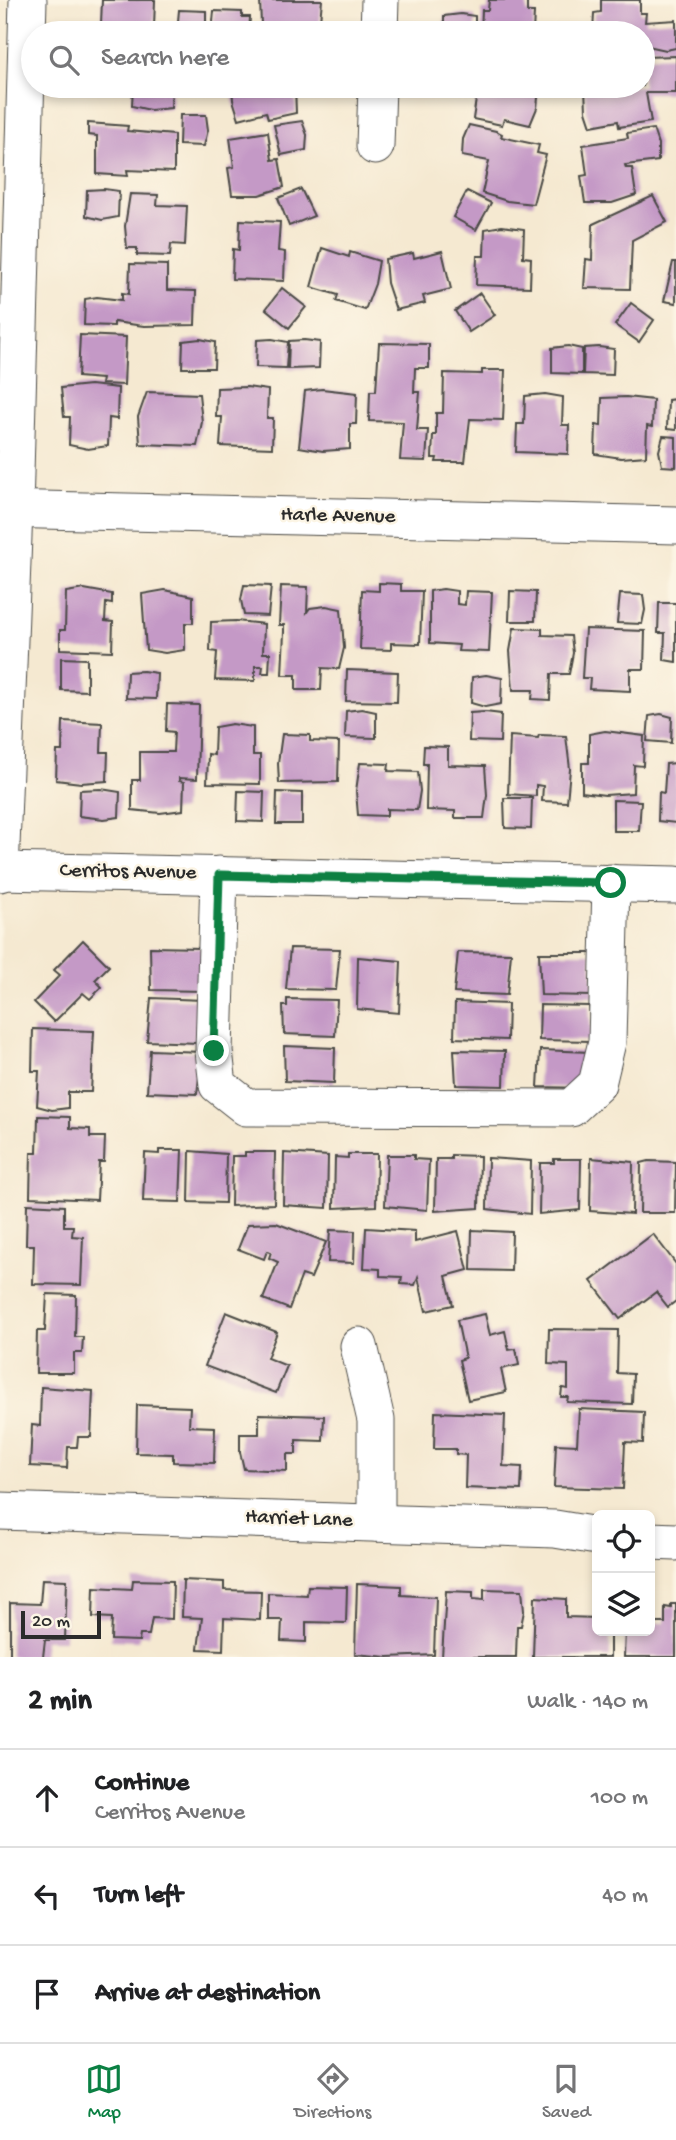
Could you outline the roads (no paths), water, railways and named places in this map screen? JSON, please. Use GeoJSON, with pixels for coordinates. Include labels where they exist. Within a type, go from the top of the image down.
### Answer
{"type":"FeatureCollection","features":[{"type":"Feature","properties":{"kind":"street"},"geometry":{"type":"LineString","coordinates":[[27,21],[28,0]]}},
{"type":"Feature","properties":{"kind":"street"},"geometry":{"type":"LineString","coordinates":[[379,21],[380,0]]}},
{"type":"Feature","properties":{"kind":"street"},"geometry":{"type":"LineString","coordinates":[[0,872],[7,510],[24,98]]}},
{"type":"Feature","properties":{"kind":"street"},"geometry":{"type":"LineString","coordinates":[[375,146],[377,98]]}},
{"type":"Feature","properties":{"kind":"street","name":"Harle Avenue"},"geometry":{"type":"LineString","coordinates":[[7,510],[676,525]]}},
{"type":"Feature","properties":{"kind":"street","name":"Cerritos Avenue"},"geometry":{"type":"LineString","coordinates":[[0,872],[676,885]]}},
{"type":"Feature","properties":{"kind":"street"},"geometry":{"type":"LineString","coordinates":[[219,875],[214,1051],[218,1085],[246,1107],[571,1108],[597,1084],[607,1042],[611,883]]}},
{"type":"Feature","properties":{"kind":"street"},"geometry":{"type":"LineString","coordinates":[[359,1346],[376,1420],[376,1523]]}},
{"type":"Feature","properties":{"kind":"street","name":"Harriet Lane"},"geometry":{"type":"LineString","coordinates":[[0,1511],[555,1529],[592,1535]]}},
{"type":"Feature","properties":{"kind":"street"},"geometry":{"type":"LineString","coordinates":[[655,1541],[676,1542]]}}]}
